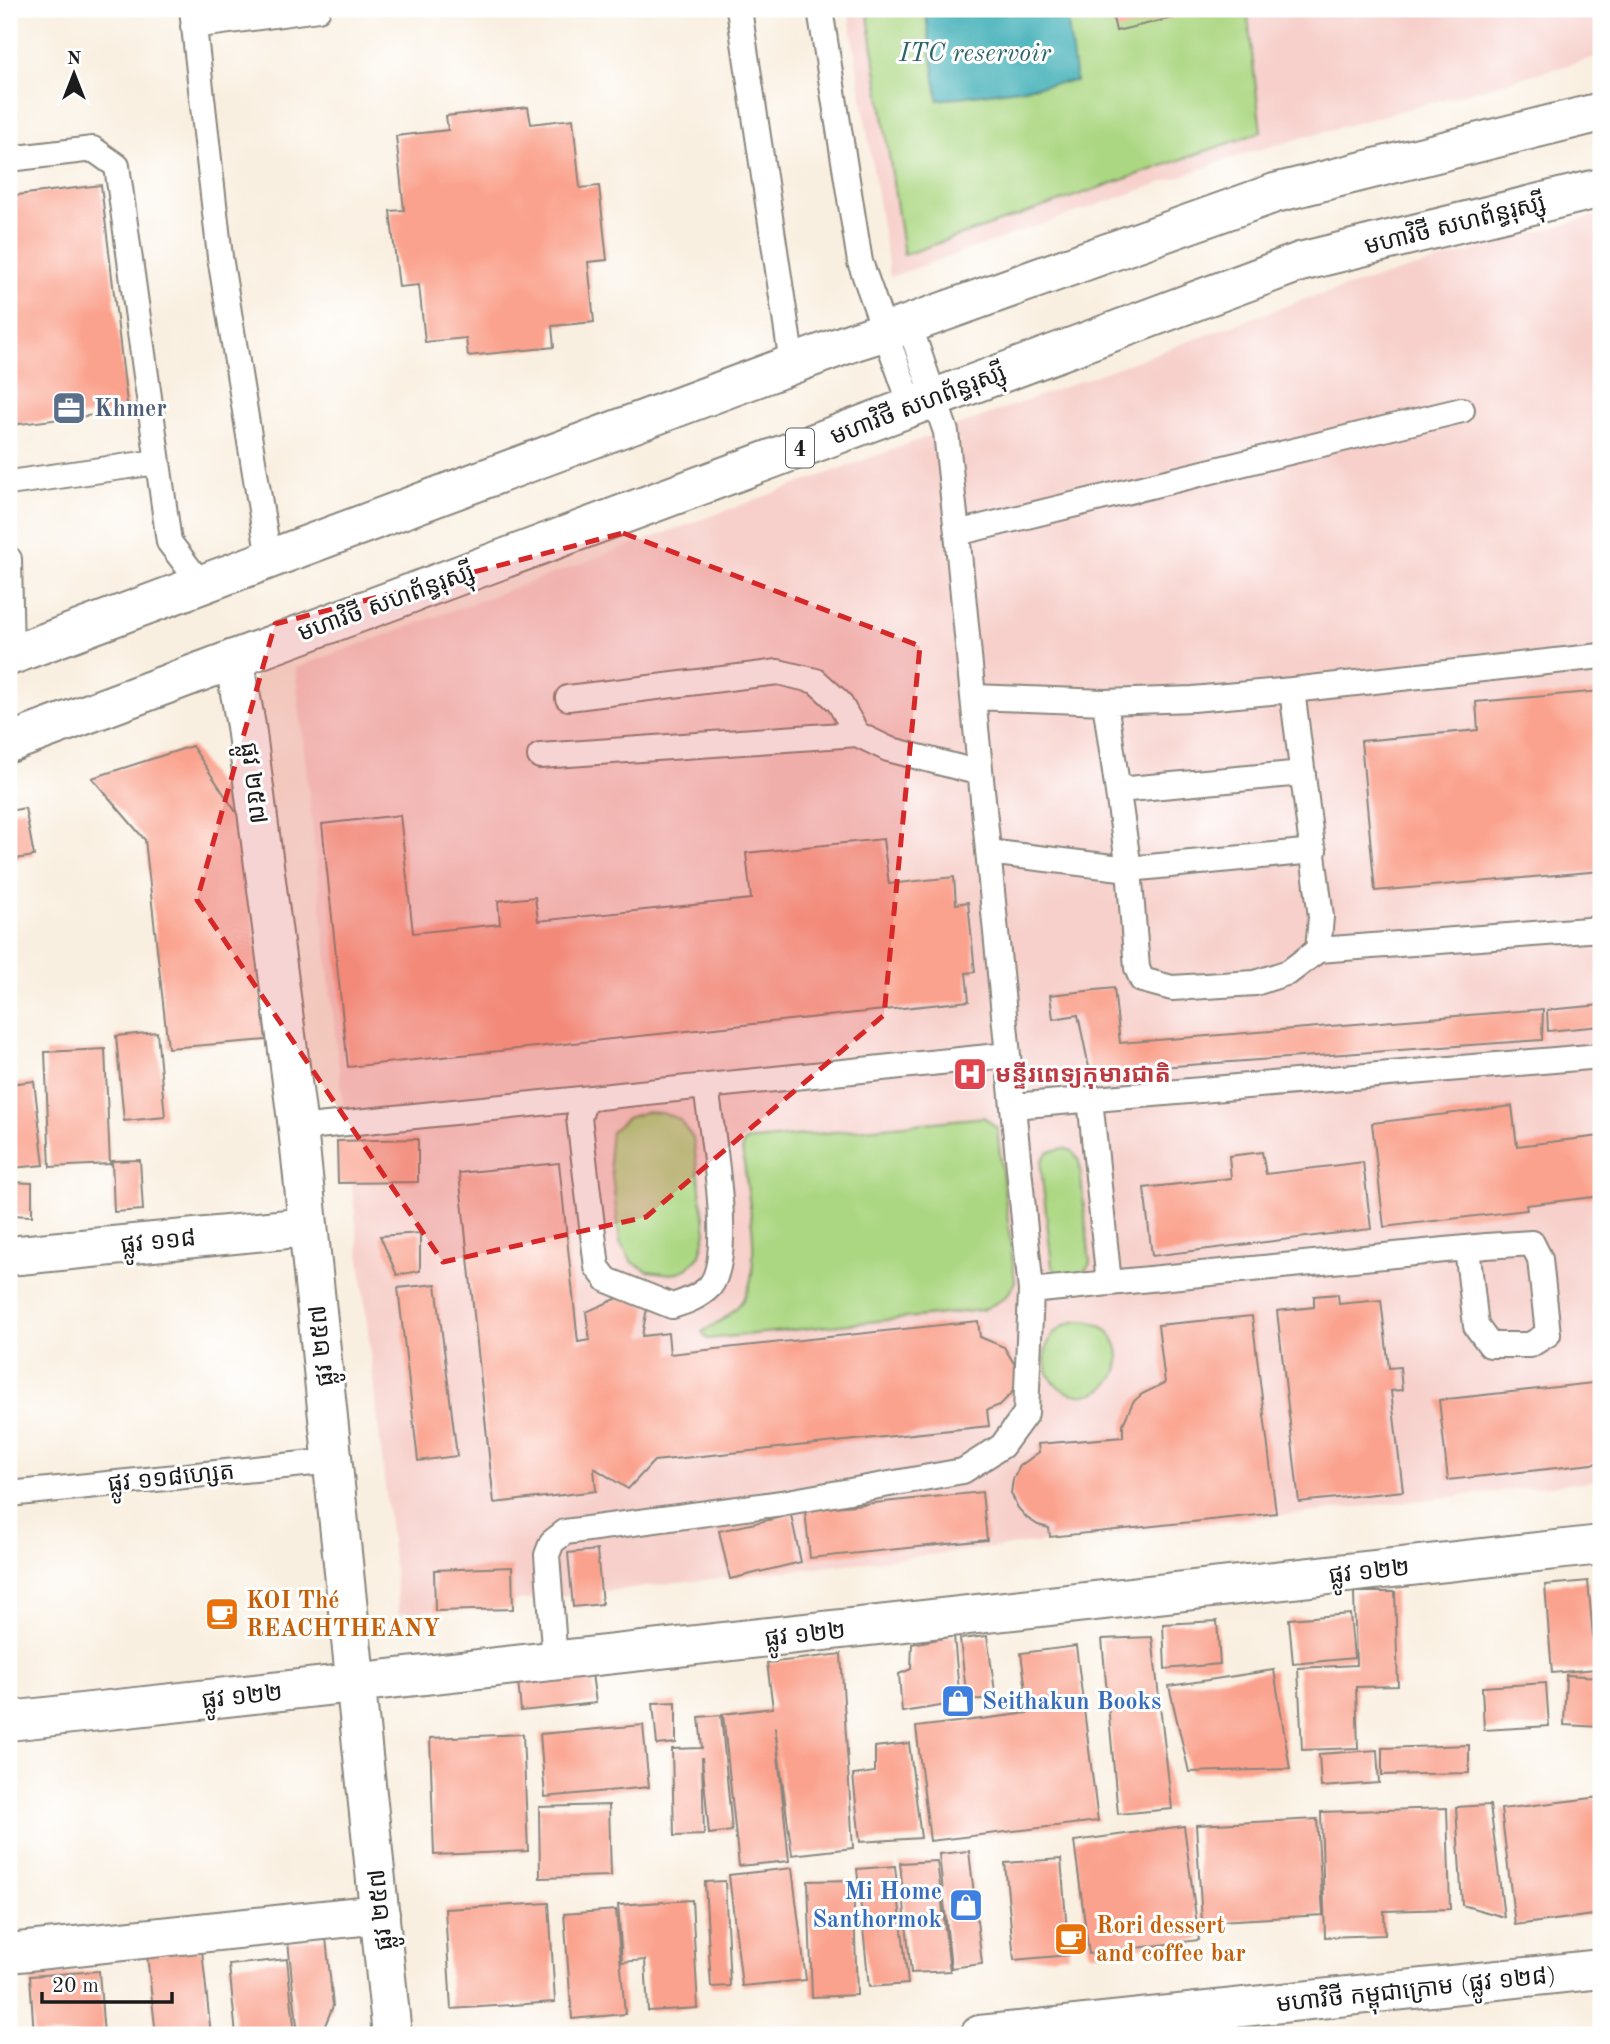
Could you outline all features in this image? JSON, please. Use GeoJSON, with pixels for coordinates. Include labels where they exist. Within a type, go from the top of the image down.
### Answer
{"type":"FeatureCollection","features":[{"type":"Feature","properties":{"kind":"main road"},"geometry":{"type":"LineString","coordinates":[[10,656],[792,364],[1275,193],[1601,112]]}},
{"type":"Feature","properties":{"kind":"main road","name":"មហាវិថី សហព័ន្ធរុស្ស៊ី"},"geometry":{"type":"LineString","coordinates":[[9,743],[1300,262],[1601,188]]}},
{"type":"Feature","properties":{"kind":"main road","name":"ផ្លូវ ២៥៧"},"geometry":{"type":"LineString","coordinates":[[234,659],[246,726],[298,1128],[392,2035]]}},
{"type":"Feature","properties":{"kind":"main road","name":"ផ្លូវ ១១៨"},"geometry":{"type":"LineString","coordinates":[[9,1256],[308,1227]]}},
{"type":"Feature","properties":{"kind":"main road","name":"ផ្លូវ ១២២"},"geometry":{"type":"LineString","coordinates":[[9,1721],[1601,1545]]}},
{"type":"Feature","properties":{"kind":"main road"},"geometry":{"type":"LineString","coordinates":[[9,1953],[380,1914]]}},
{"type":"Feature","properties":{"kind":"main road","name":"មហាវិថី កម្ពុជាក្រោម (ផ្លូវ ១២៨)"},"geometry":{"type":"LineString","coordinates":[[980,2035],[1601,1969]]}},
{"type":"Feature","properties":{"kind":"lane"},"geometry":{"type":"LineString","coordinates":[[269,559],[220,257],[193,18],[318,9]]}},
{"type":"Feature","properties":{"kind":"lane"},"geometry":{"type":"LineString","coordinates":[[739,9],[792,364]]}},
{"type":"Feature","properties":{"kind":"lane"},"geometry":{"type":"LineString","coordinates":[[555,1661],[547,1555],[552,1542],[565,1532],[782,1503],[963,1471],[1002,1446],[1026,1413],[1031,1291],[946,432],[923,401],[896,327],[860,262],[820,9]]}},
{"type":"Feature","properties":{"kind":"lane"},"geometry":{"type":"LineString","coordinates":[[9,159],[93,149],[117,166],[169,542],[201,584]]}},
{"type":"Feature","properties":{"kind":"lane"},"geometry":{"type":"LineString","coordinates":[[957,533],[1462,410]]}},
{"type":"Feature","properties":{"kind":"lane"},"geometry":{"type":"LineString","coordinates":[[9,483],[157,462]]}},
{"type":"Feature","properties":{"kind":"lane"},"geometry":{"type":"LineString","coordinates":[[9,559],[10,656]]}},
{"type":"Feature","properties":{"kind":"lane"},"geometry":{"type":"LineString","coordinates":[[973,696],[1105,702],[1193,699],[1601,656]]}},
{"type":"Feature","properties":{"kind":"lane"},"geometry":{"type":"LineString","coordinates":[[568,698],[778,672],[816,681],[839,702],[857,734]]}},
{"type":"Feature","properties":{"kind":"lane"},"geometry":{"type":"LineString","coordinates":[[1292,690],[1321,917],[1318,950]]}},
{"type":"Feature","properties":{"kind":"lane"},"geometry":{"type":"LineString","coordinates":[[1105,702],[1129,869],[1137,968],[1142,980],[1172,988],[1255,983],[1289,972],[1318,950],[1601,929]]}},
{"type":"Feature","properties":{"kind":"lane"},"geometry":{"type":"LineString","coordinates":[[540,756],[857,734],[888,749],[980,773]]}},
{"type":"Feature","properties":{"kind":"lane"},"geometry":{"type":"LineString","coordinates":[[1118,790],[1303,773]]}},
{"type":"Feature","properties":{"kind":"lane"},"geometry":{"type":"LineString","coordinates":[[988,852],[1129,869],[1314,851]]}},
{"type":"Feature","properties":{"kind":"lane"},"geometry":{"type":"LineString","coordinates":[[298,1128],[1008,1055]]}},
{"type":"Feature","properties":{"kind":"lane"},"geometry":{"type":"LineString","coordinates":[[1013,1106],[1601,1056]]}},
{"type":"Feature","properties":{"kind":"lane"},"geometry":{"type":"LineString","coordinates":[[585,1098],[579,1118],[597,1267],[607,1280],[671,1306],[692,1299],[710,1286],[721,1264],[723,1232],[706,1087]]}},
{"type":"Feature","properties":{"kind":"lane"},"geometry":{"type":"LineString","coordinates":[[1090,1099],[1109,1283]]}},
{"type":"Feature","properties":{"kind":"lane"},"geometry":{"type":"LineString","coordinates":[[1031,1291],[1467,1248],[1532,1243],[1540,1259],[1548,1334],[1530,1345],[1490,1345],[1476,1326],[1467,1248]]}},
{"type":"Feature","properties":{"kind":"lane","name":"ផ្លូវ ១១៨ហ្សេត"},"geometry":{"type":"LineString","coordinates":[[9,1494],[333,1461]]}},
{"type":"Feature","properties":{"kind":"highlighted area"},"geometry":{"type":"Polygon","coordinates":[[[623,533],[920,646],[884,1015],[646,1217],[443,1262],[197,900],[275,624],[623,533]]]}},
{"type":"Feature","properties":{"kind":"shaded area"},"geometry":{"type":"Polygon","coordinates":[[[848,9],[1601,9],[1601,56],[1250,152],[890,277],[848,9]]]}},
{"type":"Feature","properties":{"kind":"shaded area","name":"មន្ទីរពេទ្យកុមារជាតិ"},"geometry":{"type":"Polygon","coordinates":[[[1601,214],[1601,1480],[399,1614],[295,668],[1302,300],[1601,214]]]}},
{"type":"Feature","properties":{"kind":"green space"},"geometry":{"type":"Polygon","coordinates":[[[867,9],[1247,9],[1261,132],[904,255],[867,9]]]}},
{"type":"Feature","properties":{"kind":"green space"},"geometry":{"type":"Polygon","coordinates":[[[645,1112],[662,1113],[679,1119],[693,1138],[706,1232],[700,1255],[687,1269],[672,1274],[648,1271],[632,1262],[620,1242],[609,1150],[611,1132],[627,1118],[645,1112]]]}},
{"type":"Feature","properties":{"kind":"green space"},"geometry":{"type":"Polygon","coordinates":[[[984,1117],[997,1128],[1015,1281],[1002,1299],[982,1310],[707,1339],[702,1332],[735,1309],[750,1284],[753,1247],[742,1148],[745,1141],[984,1117]]]}},
{"type":"Feature","properties":{"kind":"green space"},"geometry":{"type":"Polygon","coordinates":[[[1064,1148],[1072,1151],[1079,1160],[1090,1263],[1082,1274],[1072,1278],[1062,1276],[1052,1266],[1041,1168],[1042,1160],[1048,1152],[1064,1148]]]}},
{"type":"Feature","properties":{"kind":"green space"},"geometry":{"type":"Polygon","coordinates":[[[1082,1321],[1103,1327],[1113,1337],[1119,1358],[1113,1379],[1103,1389],[1082,1395],[1061,1389],[1051,1379],[1045,1358],[1051,1337],[1061,1327],[1082,1321]]]}},
{"type":"Feature","properties":{"kind":"water","name":"ITC reservoir"},"geometry":{"type":"Polygon","coordinates":[[[925,9],[1066,9],[1076,81],[938,100],[925,9]]]}},
{"type":"Feature","properties":{"kind":"building"},"geometry":{"type":"Polygon","coordinates":[[[1111,9],[1179,9],[1181,16],[1116,31],[1111,9]]]}},
{"type":"Feature","properties":{"kind":"building"},"geometry":{"type":"Polygon","coordinates":[[[528,107],[531,124],[573,119],[580,188],[599,186],[607,260],[588,262],[594,322],[552,326],[554,347],[468,356],[466,338],[425,342],[419,285],[399,287],[390,211],[404,210],[396,136],[448,130],[446,116],[528,107]]]}},
{"type":"Feature","properties":{"kind":"building"},"geometry":{"type":"Polygon","coordinates":[[[101,185],[128,411],[12,425],[9,399],[9,196],[101,185]]]}},
{"type":"Feature","properties":{"kind":"building"},"geometry":{"type":"Polygon","coordinates":[[[1601,691],[1601,871],[1375,891],[1361,741],[1478,730],[1476,702],[1601,691]]]}},
{"type":"Feature","properties":{"kind":"building"},"geometry":{"type":"Polygon","coordinates":[[[192,746],[242,821],[266,1040],[168,1048],[145,840],[92,778],[192,746]]]}},
{"type":"Feature","properties":{"kind":"building"},"geometry":{"type":"Polygon","coordinates":[[[25,808],[34,856],[9,860],[9,811],[25,808]]]}},
{"type":"Feature","properties":{"kind":"building"},"geometry":{"type":"Polygon","coordinates":[[[400,815],[413,933],[500,924],[498,901],[535,897],[538,921],[751,899],[746,853],[883,839],[889,884],[954,877],[956,904],[968,902],[975,972],[966,973],[969,1001],[348,1067],[322,824],[400,815]]]}},
{"type":"Feature","properties":{"kind":"building"},"geometry":{"type":"Polygon","coordinates":[[[1114,988],[1120,1043],[1543,1009],[1542,1040],[1090,1072],[1078,1015],[1053,1019],[1050,995],[1114,988]]]}},
{"type":"Feature","properties":{"kind":"building"},"geometry":{"type":"Polygon","coordinates":[[[1601,1005],[1601,1026],[1548,1031],[1547,1010],[1601,1005]]]}},
{"type":"Feature","properties":{"kind":"building"},"geometry":{"type":"Polygon","coordinates":[[[157,1032],[165,1117],[124,1121],[116,1036],[157,1032]]]}},
{"type":"Feature","properties":{"kind":"building"},"geometry":{"type":"Polygon","coordinates":[[[105,1049],[110,1164],[50,1167],[45,1052],[105,1049]]]}},
{"type":"Feature","properties":{"kind":"building"},"geometry":{"type":"Polygon","coordinates":[[[34,1081],[44,1165],[12,1168],[9,1084],[34,1081]]]}},
{"type":"Feature","properties":{"kind":"building"},"geometry":{"type":"Polygon","coordinates":[[[1512,1106],[1517,1146],[1601,1136],[1601,1196],[1526,1205],[1527,1210],[1384,1227],[1372,1123],[1512,1106]]]}},
{"type":"Feature","properties":{"kind":"building"},"geometry":{"type":"Polygon","coordinates":[[[418,1139],[418,1182],[338,1183],[337,1141],[418,1139]]]}},
{"type":"Feature","properties":{"kind":"building"},"geometry":{"type":"Polygon","coordinates":[[[1262,1152],[1266,1174],[1363,1162],[1371,1229],[1152,1256],[1144,1188],[1231,1178],[1229,1156],[1262,1152]]]}},
{"type":"Feature","properties":{"kind":"building"},"geometry":{"type":"Polygon","coordinates":[[[140,1160],[143,1210],[114,1212],[112,1161],[140,1160]]]}},
{"type":"Feature","properties":{"kind":"building"},"geometry":{"type":"Polygon","coordinates":[[[559,1163],[578,1342],[590,1340],[586,1312],[627,1294],[647,1308],[642,1336],[668,1333],[670,1354],[978,1321],[980,1337],[1004,1347],[1018,1370],[1016,1384],[1000,1405],[987,1410],[989,1426],[654,1461],[628,1489],[594,1468],[596,1491],[494,1503],[459,1173],[559,1163]]]}},
{"type":"Feature","properties":{"kind":"building"},"geometry":{"type":"Polygon","coordinates":[[[9,1182],[32,1183],[32,1216],[9,1215],[9,1182]]]}},
{"type":"Feature","properties":{"kind":"building"},"geometry":{"type":"Polygon","coordinates":[[[420,1233],[420,1271],[397,1275],[380,1236],[420,1233]]]}},
{"type":"Feature","properties":{"kind":"building"},"geometry":{"type":"Polygon","coordinates":[[[436,1284],[457,1456],[418,1461],[398,1288],[436,1284]]]}},
{"type":"Feature","properties":{"kind":"building"},"geometry":{"type":"Polygon","coordinates":[[[1338,1294],[1339,1304],[1381,1300],[1389,1368],[1400,1367],[1402,1390],[1391,1391],[1403,1491],[1299,1502],[1277,1311],[1314,1307],[1314,1296],[1338,1294]]]}},
{"type":"Feature","properties":{"kind":"building"},"geometry":{"type":"Polygon","coordinates":[[[1252,1316],[1276,1513],[1050,1537],[1049,1528],[1027,1518],[1018,1508],[1011,1493],[1013,1479],[1020,1466],[1039,1452],[1038,1444],[1123,1437],[1123,1424],[1133,1402],[1142,1394],[1165,1383],[1158,1325],[1252,1316]]]}},
{"type":"Feature","properties":{"kind":"building"},"geometry":{"type":"Polygon","coordinates":[[[1601,1382],[1601,1463],[1448,1480],[1439,1400],[1601,1382]]]}},
{"type":"Feature","properties":{"kind":"building"},"geometry":{"type":"Polygon","coordinates":[[[982,1492],[987,1540],[810,1558],[805,1510],[982,1492]]]}},
{"type":"Feature","properties":{"kind":"building"},"geometry":{"type":"Polygon","coordinates":[[[791,1515],[801,1562],[730,1579],[719,1531],[791,1515]]]}},
{"type":"Feature","properties":{"kind":"building"},"geometry":{"type":"Polygon","coordinates":[[[597,1550],[602,1604],[573,1607],[568,1553],[597,1550]]]}},
{"type":"Feature","properties":{"kind":"building"},"geometry":{"type":"Polygon","coordinates":[[[512,1567],[513,1609],[435,1611],[434,1570],[512,1567]]]}},
{"type":"Feature","properties":{"kind":"building"},"geometry":{"type":"Polygon","coordinates":[[[1588,1581],[1596,1669],[1552,1673],[1545,1585],[1588,1581]]]}},
{"type":"Feature","properties":{"kind":"building"},"geometry":{"type":"Polygon","coordinates":[[[1354,1592],[1395,1592],[1398,1686],[1356,1687],[1358,1748],[1302,1750],[1298,1668],[1356,1665],[1354,1592]]]}},
{"type":"Feature","properties":{"kind":"building"},"geometry":{"type":"Polygon","coordinates":[[[1350,1614],[1354,1658],[1293,1664],[1289,1619],[1350,1614]]]}},
{"type":"Feature","properties":{"kind":"building"},"geometry":{"type":"Polygon","coordinates":[[[1217,1621],[1220,1664],[1165,1669],[1163,1624],[1217,1621]]]}},
{"type":"Feature","properties":{"kind":"building"},"geometry":{"type":"Polygon","coordinates":[[[954,1636],[960,1703],[902,1712],[899,1674],[911,1669],[912,1644],[954,1636]]]}},
{"type":"Feature","properties":{"kind":"building"},"geometry":{"type":"Polygon","coordinates":[[[987,1636],[996,1698],[967,1700],[960,1639],[987,1636]]]}},
{"type":"Feature","properties":{"kind":"building"},"geometry":{"type":"Polygon","coordinates":[[[1152,1637],[1172,1809],[1118,1814],[1102,1639],[1152,1637]]]}},
{"type":"Feature","properties":{"kind":"building"},"geometry":{"type":"Polygon","coordinates":[[[1076,1646],[1098,1821],[930,1841],[916,1727],[1029,1713],[1021,1653],[1076,1646]]]}},
{"type":"Feature","properties":{"kind":"building"},"geometry":{"type":"Polygon","coordinates":[[[841,1654],[853,1848],[792,1855],[775,1727],[789,1861],[739,1866],[723,1714],[773,1708],[767,1663],[841,1654]]]}},
{"type":"Feature","properties":{"kind":"building"},"geometry":{"type":"Polygon","coordinates":[[[1274,1670],[1290,1769],[1189,1772],[1169,1686],[1274,1670]]]}},
{"type":"Feature","properties":{"kind":"building"},"geometry":{"type":"Polygon","coordinates":[[[592,1674],[596,1703],[521,1711],[518,1681],[592,1674]]]}},
{"type":"Feature","properties":{"kind":"building"},"geometry":{"type":"Polygon","coordinates":[[[1566,1675],[1601,1677],[1601,1727],[1564,1725],[1566,1675]]]}},
{"type":"Feature","properties":{"kind":"building"},"geometry":{"type":"Polygon","coordinates":[[[1546,1683],[1549,1726],[1484,1730],[1482,1687],[1546,1683]]]}},
{"type":"Feature","properties":{"kind":"building"},"geometry":{"type":"Polygon","coordinates":[[[676,1702],[676,1743],[657,1745],[653,1703],[676,1702]]]}},
{"type":"Feature","properties":{"kind":"building"},"geometry":{"type":"Polygon","coordinates":[[[721,1715],[732,1831],[709,1834],[702,1757],[704,1835],[674,1836],[672,1749],[702,1748],[699,1717],[721,1715]]]}},
{"type":"Feature","properties":{"kind":"building"},"geometry":{"type":"Polygon","coordinates":[[[643,1725],[649,1787],[545,1797],[540,1734],[643,1725]]]}},
{"type":"Feature","properties":{"kind":"building"},"geometry":{"type":"Polygon","coordinates":[[[523,1734],[528,1851],[434,1855],[430,1738],[523,1734]]]}},
{"type":"Feature","properties":{"kind":"building"},"geometry":{"type":"Polygon","coordinates":[[[909,1743],[921,1838],[860,1842],[853,1775],[875,1772],[875,1747],[909,1743]]]}},
{"type":"Feature","properties":{"kind":"building"},"geometry":{"type":"Polygon","coordinates":[[[1469,1745],[1469,1773],[1382,1775],[1382,1748],[1469,1745]]]}},
{"type":"Feature","properties":{"kind":"building"},"geometry":{"type":"Polygon","coordinates":[[[1377,1750],[1379,1783],[1321,1787],[1319,1754],[1377,1750]]]}},
{"type":"Feature","properties":{"kind":"building"},"geometry":{"type":"Polygon","coordinates":[[[1601,1797],[1601,1914],[1515,1925],[1501,1809],[1601,1797]]]}},
{"type":"Feature","properties":{"kind":"building"},"geometry":{"type":"Polygon","coordinates":[[[609,1805],[611,1876],[540,1878],[539,1807],[609,1805]]]}},
{"type":"Feature","properties":{"kind":"building"},"geometry":{"type":"Polygon","coordinates":[[[1490,1805],[1504,1917],[1462,1905],[1456,1807],[1490,1805]]]}},
{"type":"Feature","properties":{"kind":"building"},"geometry":{"type":"Polygon","coordinates":[[[1447,1808],[1450,1909],[1384,1911],[1385,1935],[1325,1937],[1321,1812],[1447,1808]]]}},
{"type":"Feature","properties":{"kind":"building"},"geometry":{"type":"Polygon","coordinates":[[[1317,1819],[1323,1915],[1202,1922],[1196,1825],[1317,1819]]]}},
{"type":"Feature","properties":{"kind":"building"},"geometry":{"type":"Polygon","coordinates":[[[1184,1826],[1199,1940],[1089,1954],[1074,1841],[1184,1826]]]}},
{"type":"Feature","properties":{"kind":"building"},"geometry":{"type":"Polygon","coordinates":[[[969,1851],[982,1964],[951,1968],[939,1854],[969,1851]]]}},
{"type":"Feature","properties":{"kind":"building"},"geometry":{"type":"Polygon","coordinates":[[[1061,1859],[1069,1955],[1014,1960],[1005,1863],[1061,1859]]]}},
{"type":"Feature","properties":{"kind":"building"},"geometry":{"type":"Polygon","coordinates":[[[937,1861],[950,1971],[911,1973],[900,1863],[937,1861]]]}},
{"type":"Feature","properties":{"kind":"building"},"geometry":{"type":"Polygon","coordinates":[[[895,1866],[908,1984],[869,1987],[857,1869],[895,1866]]]}},
{"type":"Feature","properties":{"kind":"building"},"geometry":{"type":"Polygon","coordinates":[[[792,1868],[806,1980],[742,1986],[729,1875],[792,1868]]]}},
{"type":"Feature","properties":{"kind":"building"},"geometry":{"type":"Polygon","coordinates":[[[853,1880],[857,1995],[812,1997],[808,1881],[853,1880]]]}},
{"type":"Feature","properties":{"kind":"building"},"geometry":{"type":"Polygon","coordinates":[[[725,1881],[730,1986],[711,1987],[705,1882],[725,1881]]]}},
{"type":"Feature","properties":{"kind":"building"},"geometry":{"type":"Polygon","coordinates":[[[692,1900],[698,2008],[648,2011],[645,1960],[622,1962],[618,1905],[692,1900]]]}},
{"type":"Feature","properties":{"kind":"building"},"geometry":{"type":"Polygon","coordinates":[[[549,1903],[555,2002],[451,2009],[445,1909],[549,1903]]]}},
{"type":"Feature","properties":{"kind":"building"},"geometry":{"type":"Polygon","coordinates":[[[616,1910],[625,2014],[572,2019],[564,1914],[616,1910]]]}},
{"type":"Feature","properties":{"kind":"building"},"geometry":{"type":"Polygon","coordinates":[[[326,1938],[333,2006],[321,2035],[298,2035],[288,1942],[326,1938]]]}},
{"type":"Feature","properties":{"kind":"building"},"geometry":{"type":"Polygon","coordinates":[[[202,1950],[211,2035],[156,2035],[147,1955],[202,1950]]]}},
{"type":"Feature","properties":{"kind":"building"},"geometry":{"type":"Polygon","coordinates":[[[287,1959],[295,2035],[236,2035],[229,1965],[287,1959]]]}},
{"type":"Feature","properties":{"kind":"building"},"geometry":{"type":"Polygon","coordinates":[[[99,1971],[104,2035],[34,2035],[30,1976],[99,1971]]]}},
{"type":"Feature","properties":{"kind":"place","name":"Khmer"},"geometry":{"type":"Point","coordinates":[69,408]}},
{"type":"Feature","properties":{"kind":"place","name":"មន្ទីរពេទ្យកុមារជាតិ"},"geometry":{"type":"Point","coordinates":[970,1074]}},
{"type":"Feature","properties":{"kind":"place","name":"KOI Thé REACHTHEANY"},"geometry":{"type":"Point","coordinates":[222,1614]}},
{"type":"Feature","properties":{"kind":"place","name":"Seithakun Books"},"geometry":{"type":"Point","coordinates":[958,1701]}},
{"type":"Feature","properties":{"kind":"place","name":"Mi Home Santhormok"},"geometry":{"type":"Point","coordinates":[966,1905]}},
{"type":"Feature","properties":{"kind":"place","name":"Rori dessert and coffee bar"},"geometry":{"type":"Point","coordinates":[1071,1939]}}]}
